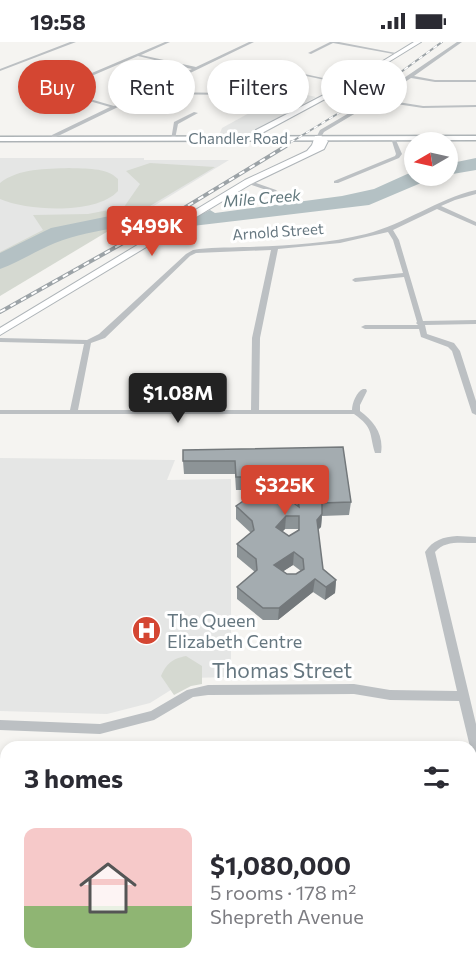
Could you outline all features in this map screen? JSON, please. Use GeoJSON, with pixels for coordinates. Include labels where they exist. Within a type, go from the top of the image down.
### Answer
{"type":"FeatureCollection","features":[{"type":"Feature","properties":{"kind":"main road"},"geometry":{"type":"LineString","coordinates":[[389,60],[418,42]]}},
{"type":"Feature","properties":{"kind":"main road"},"geometry":{"type":"LineString","coordinates":[[260,139],[277,124],[321,100]]}},
{"type":"Feature","properties":{"kind":"main road"},"geometry":{"type":"LineString","coordinates":[[304,138],[311,145],[308,152]]}},
{"type":"Feature","properties":{"kind":"main road","name":"Chandler Road"},"geometry":{"type":"LineString","coordinates":[[0,139],[304,138],[319,143],[345,138],[476,138]]}},
{"type":"Feature","properties":{"kind":"main road"},"geometry":{"type":"LineString","coordinates":[[0,332],[248,182],[308,152],[319,143]]}},
{"type":"Feature","properties":{"kind":"street"},"geometry":{"type":"LineString","coordinates":[[0,70],[74,42]]}},
{"type":"Feature","properties":{"kind":"street"},"geometry":{"type":"LineString","coordinates":[[96,72],[168,42]]}},
{"type":"Feature","properties":{"kind":"street"},"geometry":{"type":"LineString","coordinates":[[195,68],[252,42]]}},
{"type":"Feature","properties":{"kind":"street"},"geometry":{"type":"LineString","coordinates":[[309,53],[333,42],[399,54]]}},
{"type":"Feature","properties":{"kind":"street"},"geometry":{"type":"LineString","coordinates":[[409,76],[460,42]]}},
{"type":"Feature","properties":{"kind":"street"},"geometry":{"type":"LineString","coordinates":[[137,55],[159,60]]}},
{"type":"Feature","properties":{"kind":"street"},"geometry":{"type":"LineString","coordinates":[[195,94],[239,94],[284,70],[321,78]]}},
{"type":"Feature","properties":{"kind":"street"},"geometry":{"type":"LineString","coordinates":[[409,76],[435,81],[476,81]]}},
{"type":"Feature","properties":{"kind":"street"},"geometry":{"type":"LineString","coordinates":[[407,105],[423,107],[476,106]]}},
{"type":"Feature","properties":{"kind":"street"},"geometry":{"type":"LineString","coordinates":[[53,139],[54,136],[108,110]]}},
{"type":"Feature","properties":{"kind":"street"},"geometry":{"type":"LineString","coordinates":[[173,139],[176,123],[196,112]]}},
{"type":"Feature","properties":{"kind":"street"},"geometry":{"type":"LineString","coordinates":[[319,143],[322,131],[351,114]]}},
{"type":"Feature","properties":{"kind":"street"},"geometry":{"type":"LineString","coordinates":[[336,182],[396,157],[399,154],[393,138]]}},
{"type":"Feature","properties":{"kind":"street"},"geometry":{"type":"LineString","coordinates":[[248,182],[274,190]]}},
{"type":"Feature","properties":{"kind":"street","name":"Arnold Street"},"geometry":{"type":"LineString","coordinates":[[88,342],[102,336],[195,251],[326,243],[389,229],[476,192]]}},
{"type":"Feature","properties":{"kind":"street"},"geometry":{"type":"LineString","coordinates":[[438,207],[476,224]]}},
{"type":"Feature","properties":{"kind":"street"},"geometry":{"type":"LineString","coordinates":[[389,229],[396,240],[424,335],[434,341],[451,345],[456,351],[476,413]]}},
{"type":"Feature","properties":{"kind":"street"},"geometry":{"type":"LineString","coordinates":[[255,412],[256,338],[275,247]]}},
{"type":"Feature","properties":{"kind":"street"},"geometry":{"type":"LineString","coordinates":[[355,280],[406,275]]}},
{"type":"Feature","properties":{"kind":"street"},"geometry":{"type":"LineString","coordinates":[[365,327],[476,322]]}},
{"type":"Feature","properties":{"kind":"street"},"geometry":{"type":"LineString","coordinates":[[0,340],[88,342],[74,411]]}},
{"type":"Feature","properties":{"kind":"street"},"geometry":{"type":"LineString","coordinates":[[356,412],[356,405],[363,391]]}},
{"type":"Feature","properties":{"kind":"street"},"geometry":{"type":"LineString","coordinates":[[0,412],[356,412],[371,421],[376,434],[378,451]]}},
{"type":"Feature","properties":{"kind":"street"},"geometry":{"type":"LineString","coordinates":[[474,741],[430,552],[432,547],[443,540],[476,540]]}},
{"type":"Feature","properties":{"kind":"street","name":"Thomas Street"},"geometry":{"type":"LineString","coordinates":[[0,725],[100,729],[154,715],[191,693],[208,690],[354,689],[390,695],[464,696]]}},
{"type":"Feature","properties":{"kind":"shaded area"},"geometry":{"type":"Polygon","coordinates":[[[247,114],[286,114],[248,136],[219,136],[222,128],[247,114]]]}},
{"type":"Feature","properties":{"kind":"shaded area"},"geometry":{"type":"Polygon","coordinates":[[[0,158],[229,160],[144,212],[0,253],[0,158]]]}},
{"type":"Feature","properties":{"kind":"shaded area"},"geometry":{"type":"Polygon","coordinates":[[[476,158],[476,170],[458,173],[458,162],[476,158]]]}},
{"type":"Feature","properties":{"kind":"shaded area"},"geometry":{"type":"Polygon","coordinates":[[[150,163],[215,167],[0,296],[0,252],[43,230],[33,215],[88,214],[124,207],[140,184],[126,171],[150,163]]]}},
{"type":"Feature","properties":{"kind":"shaded area"},"geometry":{"type":"Polygon","coordinates":[[[69,168],[108,172],[118,179],[118,191],[108,199],[78,207],[44,208],[0,199],[0,183],[7,178],[33,170],[69,168]]]}},
{"type":"Feature","properties":{"kind":"shaded area"},"geometry":{"type":"Polygon","coordinates":[[[404,176],[404,186],[414,186],[369,205],[184,227],[189,222],[86,233],[55,243],[0,269],[0,253],[51,228],[149,208],[156,208],[152,215],[204,213],[210,210],[215,213],[342,196],[374,189],[404,176]]]}},
{"type":"Feature","properties":{"kind":"shaded area"},"geometry":{"type":"Polygon","coordinates":[[[0,458],[175,460],[167,480],[231,479],[231,677],[190,678],[150,703],[107,714],[0,711],[0,458]]]}},
{"type":"Feature","properties":{"kind":"shaded area"},"geometry":{"type":"Polygon","coordinates":[[[186,656],[202,666],[202,684],[191,686],[174,695],[161,676],[170,662],[186,656]]]}},
{"type":"Feature","properties":{"kind":"building"},"geometry":{"type":"Polygon","coordinates":[[[343,447],[351,502],[322,503],[322,514],[317,520],[323,569],[336,580],[326,587],[315,579],[279,608],[263,608],[237,587],[257,570],[256,559],[237,544],[254,530],[252,521],[236,506],[268,484],[299,507],[296,477],[236,477],[235,461],[183,461],[183,450],[343,447]],[[286,516],[276,527],[289,536],[299,530],[299,516],[286,516]],[[294,552],[274,565],[287,574],[296,574],[304,569],[303,559],[294,552]]]}},
{"type":"Feature","properties":{"kind":"railway"},"geometry":{"type":"LineString","coordinates":[[283,147],[375,91],[442,42]]}},
{"type":"Feature","properties":{"kind":"railway"},"geometry":{"type":"LineString","coordinates":[[0,312],[166,219],[286,146]]}},
{"type":"Feature","properties":{"kind":"place","name":"The Queen Elizabeth Centre"},"geometry":{"type":"Point","coordinates":[146,631]}},
{"type":"Feature","properties":{"kind":"water label","name":"Mile Creek"},"geometry":{"type":"Point","coordinates":[262,198]}}]}
